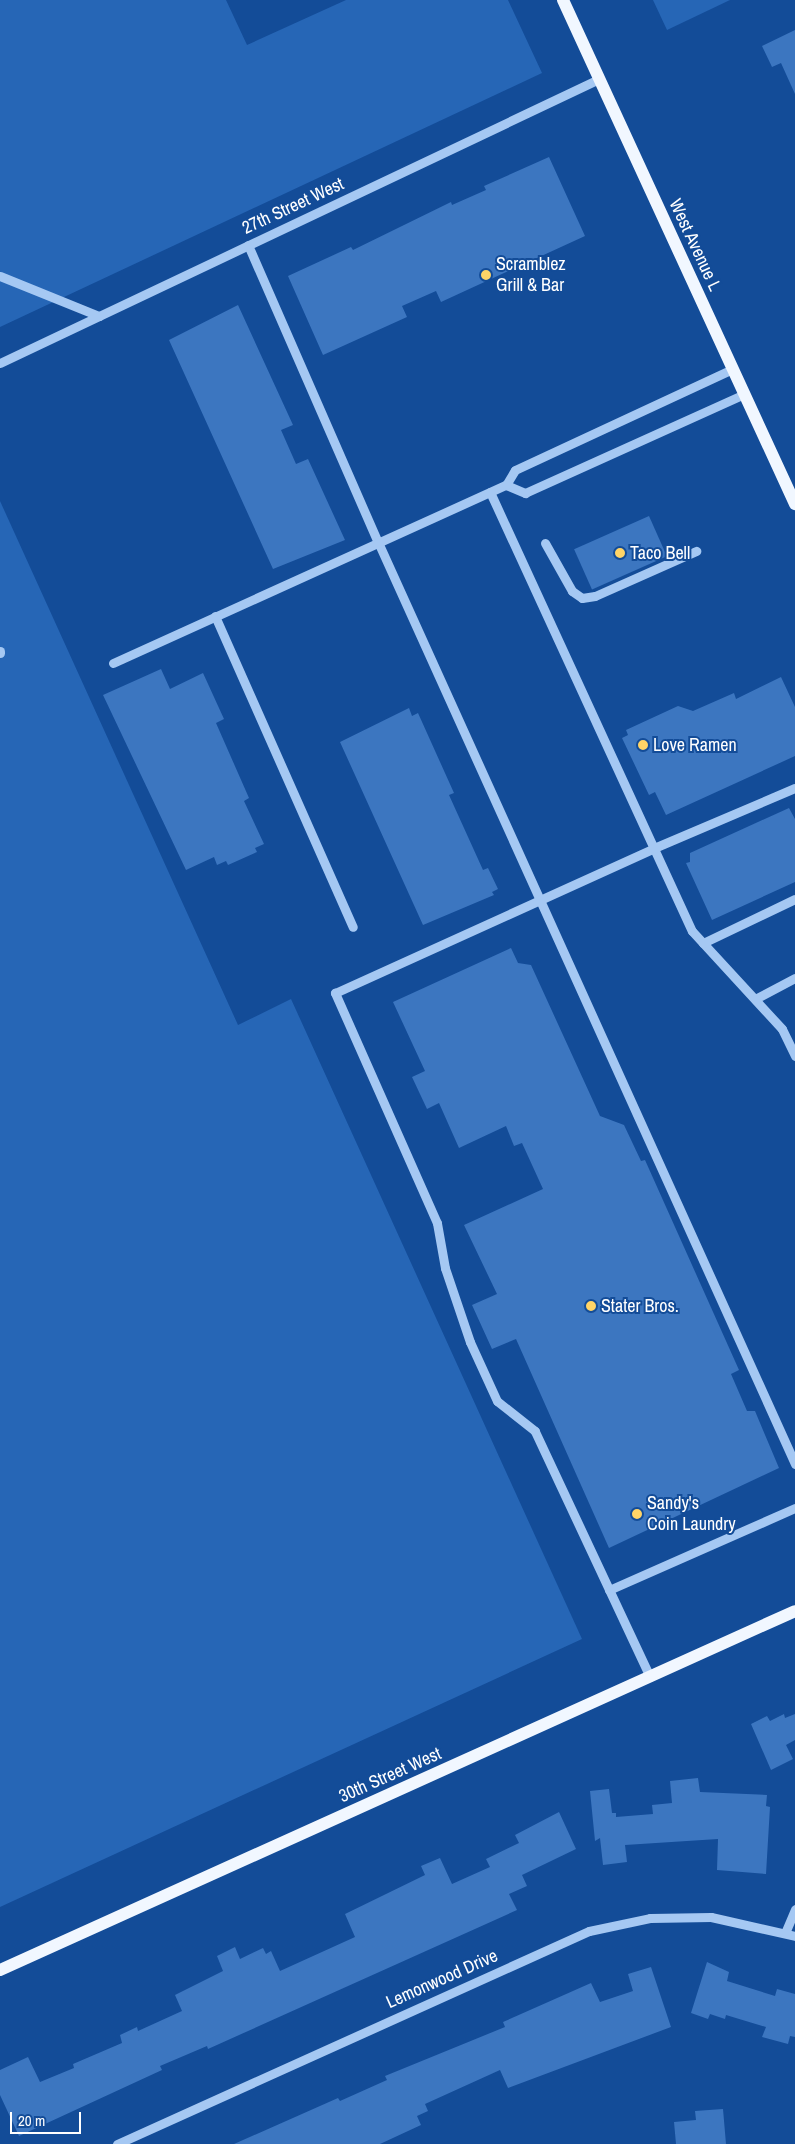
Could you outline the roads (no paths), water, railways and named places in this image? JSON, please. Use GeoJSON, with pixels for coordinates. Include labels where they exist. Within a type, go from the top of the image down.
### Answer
{"type":"FeatureCollection","features":[{"type":"Feature","properties":{"kind":"main road","name":"West Avenue L"},"geometry":{"type":"LineString","coordinates":[[564,0],[795,504]]}},
{"type":"Feature","properties":{"kind":"main road","name":"30th Street West"},"geometry":{"type":"LineString","coordinates":[[0,1970],[795,1612]]}},
{"type":"Feature","properties":{"kind":"street","name":"27th Street West"},"geometry":{"type":"LineString","coordinates":[[0,363],[599,79]]}},
{"type":"Feature","properties":{"kind":"street"},"geometry":{"type":"LineString","coordinates":[[248,245],[378,542],[795,1464]]}},
{"type":"Feature","properties":{"kind":"street"},"geometry":{"type":"LineString","coordinates":[[0,276],[99,316]]}},
{"type":"Feature","properties":{"kind":"street"},"geometry":{"type":"LineString","coordinates":[[114,663],[506,485],[515,470],[733,369]]}},
{"type":"Feature","properties":{"kind":"street"},"geometry":{"type":"LineString","coordinates":[[506,485],[524,493],[744,394]]}},
{"type":"Feature","properties":{"kind":"street"},"geometry":{"type":"LineString","coordinates":[[490,492],[692,932],[782,1029],[795,1056]]}},
{"type":"Feature","properties":{"kind":"street"},"geometry":{"type":"LineString","coordinates":[[545,543],[572,591],[582,598],[595,596],[696,551]]}},
{"type":"Feature","properties":{"kind":"street"},"geometry":{"type":"LineString","coordinates":[[215,616],[353,927]]}},
{"type":"Feature","properties":{"kind":"street"},"geometry":{"type":"LineString","coordinates":[[650,1677],[534,1431],[497,1401],[470,1342],[445,1268],[437,1223],[335,993],[654,848],[795,788]]}},
{"type":"Feature","properties":{"kind":"street"},"geometry":{"type":"LineString","coordinates":[[703,943],[795,899]]}},
{"type":"Feature","properties":{"kind":"street"},"geometry":{"type":"LineString","coordinates":[[754,999],[795,978]]}},
{"type":"Feature","properties":{"kind":"street"},"geometry":{"type":"LineString","coordinates":[[609,1590],[795,1508]]}},
{"type":"Feature","properties":{"kind":"street"},"geometry":{"type":"LineString","coordinates":[[785,1932],[795,1910]]}},
{"type":"Feature","properties":{"kind":"street","name":"Lemonwood Drive"},"geometry":{"type":"LineString","coordinates":[[117,2144],[589,1931],[650,1918],[711,1917],[785,1932],[795,1936]]}},
{"type":"Feature","properties":{"kind":"place","name":"Scramblez Grill & Bar"},"geometry":{"type":"Point","coordinates":[486,275]}},
{"type":"Feature","properties":{"kind":"place","name":"Taco Bell"},"geometry":{"type":"Point","coordinates":[620,553]}},
{"type":"Feature","properties":{"kind":"place","name":"Love Ramen"},"geometry":{"type":"Point","coordinates":[643,745]}},
{"type":"Feature","properties":{"kind":"place","name":"Stater Bros."},"geometry":{"type":"Point","coordinates":[591,1306]}},
{"type":"Feature","properties":{"kind":"place","name":"Sandy's Coin Laundry"},"geometry":{"type":"Point","coordinates":[637,1514]}}]}
